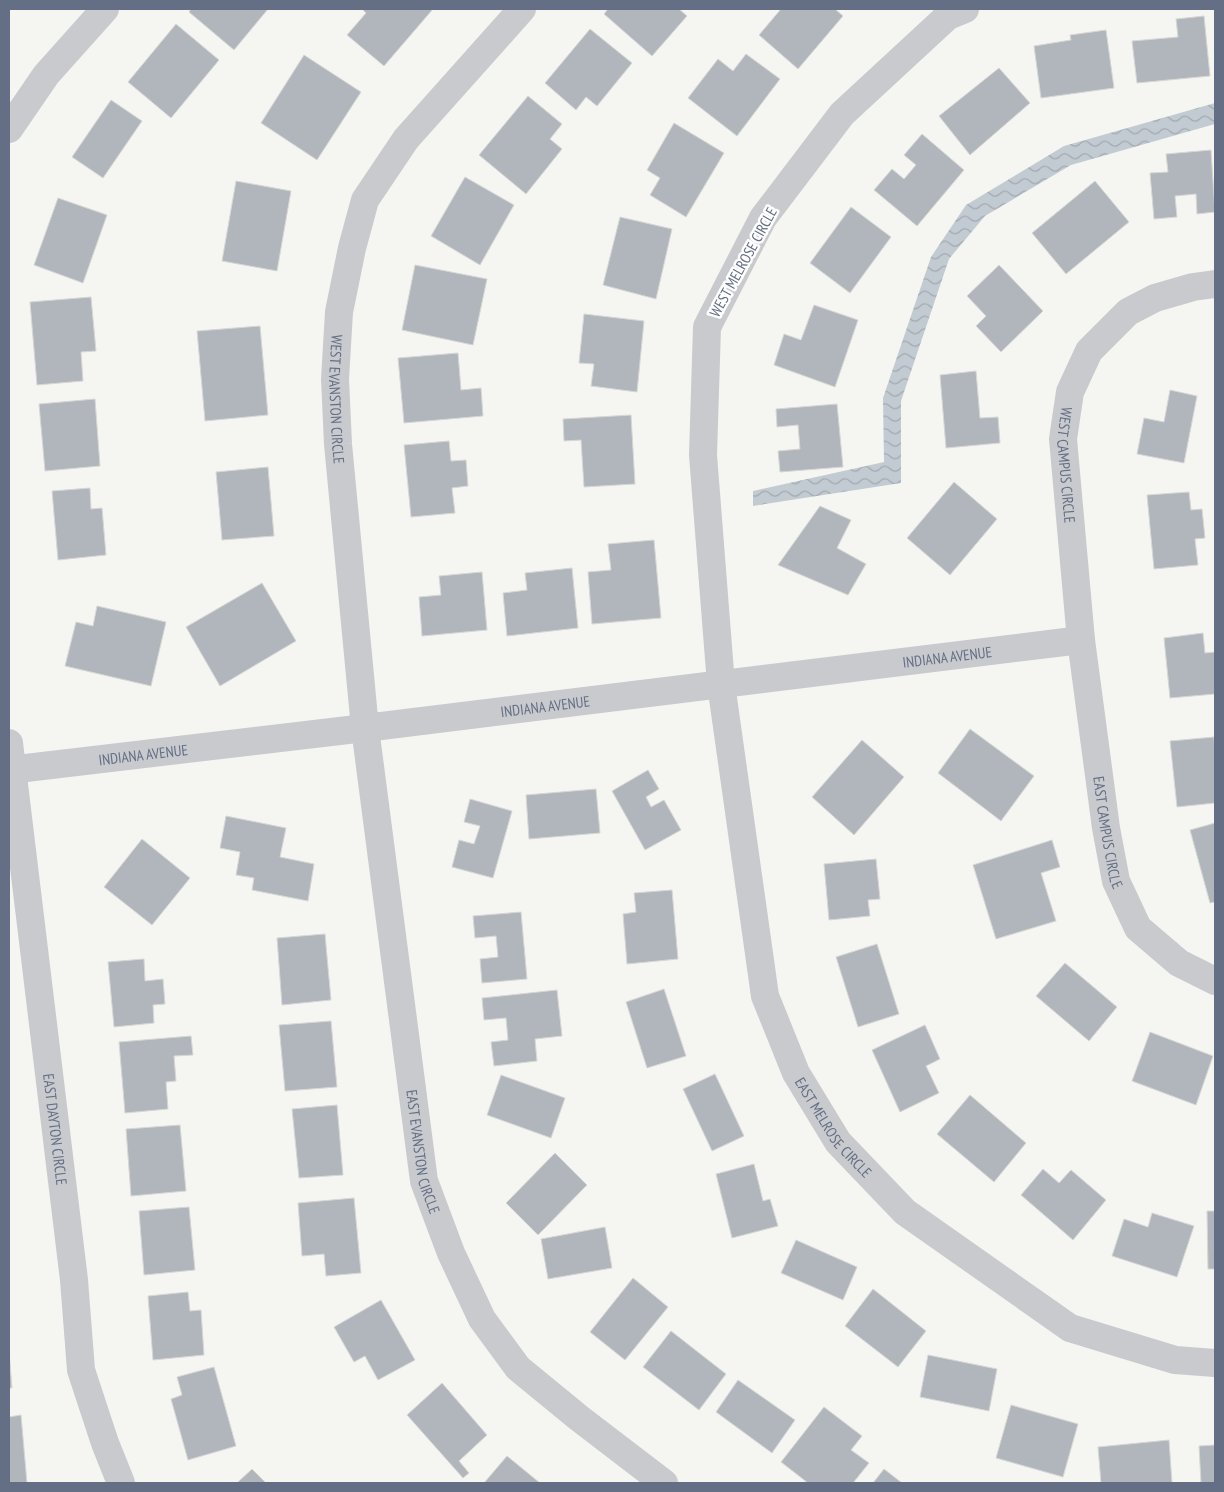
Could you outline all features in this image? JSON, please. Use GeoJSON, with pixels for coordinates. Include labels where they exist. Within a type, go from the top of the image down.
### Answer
{"type":"FeatureCollection","features":[{"type":"Feature","properties":{"kind":"street"},"geometry":{"type":"LineString","coordinates":[[9,129],[46,75],[105,9]]}},
{"type":"Feature","properties":{"kind":"street","name":"WEST EVANSTON CIRCLE"},"geometry":{"type":"LineString","coordinates":[[365,728],[338,444],[335,379],[339,312],[352,248],[365,200],[406,139],[522,9]]}},
{"type":"Feature","properties":{"kind":"street","name":"WEST MELROSE CIRCLE"},"geometry":{"type":"LineString","coordinates":[[721,684],[703,454],[707,327],[763,218],[842,114],[948,16],[965,9]]}},
{"type":"Feature","properties":{"kind":"street","name":"WEST CAMPUS CIRCLE"},"geometry":{"type":"LineString","coordinates":[[1081,640],[1063,439],[1070,392],[1089,351],[1128,312],[1155,298],[1193,287],[1215,284]]}},
{"type":"Feature","properties":{"kind":"street","name":"INDIANA AVENUE"},"geometry":{"type":"LineString","coordinates":[[10,770],[1081,640]]}},
{"type":"Feature","properties":{"kind":"street","name":"EAST CAMPUS CIRCLE"},"geometry":{"type":"LineString","coordinates":[[1081,640],[1106,828],[1116,881],[1138,928],[1179,963],[1215,981]]}},
{"type":"Feature","properties":{"kind":"street","name":"EAST MELROSE CIRCLE"},"geometry":{"type":"LineString","coordinates":[[721,684],[765,996],[796,1073],[838,1142],[905,1212],[1070,1328],[1175,1360],[1215,1363]]}},
{"type":"Feature","properties":{"kind":"street","name":"EAST EVANSTON CIRCLE"},"geometry":{"type":"LineString","coordinates":[[365,728],[424,1181],[451,1253],[482,1319],[518,1368],[664,1483]]}},
{"type":"Feature","properties":{"kind":"street","name":"EAST DAYTON CIRCLE"},"geometry":{"type":"LineString","coordinates":[[9,743],[10,770],[72,1270],[81,1370],[121,1483]]}},
{"type":"Feature","properties":{"kind":"water"},"geometry":{"type":"Polygon","coordinates":[[[1215,103],[1215,124],[1071,165],[985,216],[949,259],[901,401],[901,483],[753,506],[753,491],[884,462],[883,398],[931,257],[966,205],[1064,146],[1215,103]]]}},
{"type":"Feature","properties":{"kind":"building"},"geometry":{"type":"Polygon","coordinates":[[[191,9],[268,9],[234,50],[189,12],[191,9]]]}},
{"type":"Feature","properties":{"kind":"building"},"geometry":{"type":"Polygon","coordinates":[[[362,9],[433,9],[384,66],[347,35],[366,13],[362,9]]]}},
{"type":"Feature","properties":{"kind":"building"},"geometry":{"type":"Polygon","coordinates":[[[608,9],[679,9],[687,16],[652,56],[604,14],[608,9]]]}},
{"type":"Feature","properties":{"kind":"building"},"geometry":{"type":"Polygon","coordinates":[[[781,9],[835,9],[843,16],[798,69],[759,35],[781,9]]]}},
{"type":"Feature","properties":{"kind":"building"},"geometry":{"type":"Polygon","coordinates":[[[1204,16],[1210,76],[1137,83],[1132,41],[1178,37],[1176,19],[1204,16]]]}},
{"type":"Feature","properties":{"kind":"building"},"geometry":{"type":"Polygon","coordinates":[[[176,24],[219,60],[171,118],[128,82],[176,24]]]}},
{"type":"Feature","properties":{"kind":"building"},"geometry":{"type":"Polygon","coordinates":[[[590,29],[632,63],[597,106],[586,97],[576,110],[545,83],[590,29]]]}},
{"type":"Feature","properties":{"kind":"building"},"geometry":{"type":"Polygon","coordinates":[[[1106,30],[1114,88],[1041,98],[1034,46],[1071,40],[1070,35],[1106,30]]]}},
{"type":"Feature","properties":{"kind":"building"},"geometry":{"type":"Polygon","coordinates":[[[746,54],[780,79],[737,136],[688,98],[718,59],[733,71],[746,54]]]}},
{"type":"Feature","properties":{"kind":"building"},"geometry":{"type":"Polygon","coordinates":[[[304,55],[361,92],[317,160],[261,123],[304,55]]]}},
{"type":"Feature","properties":{"kind":"building"},"geometry":{"type":"Polygon","coordinates":[[[999,68],[1030,103],[970,155],[939,116],[999,68]]]}},
{"type":"Feature","properties":{"kind":"building"},"geometry":{"type":"Polygon","coordinates":[[[528,96],[562,124],[550,139],[562,149],[526,194],[479,155],[528,96]]]}},
{"type":"Feature","properties":{"kind":"building"},"geometry":{"type":"Polygon","coordinates":[[[111,100],[142,121],[103,178],[72,157],[111,100]]]}},
{"type":"Feature","properties":{"kind":"building"},"geometry":{"type":"Polygon","coordinates":[[[674,123],[724,153],[686,217],[650,195],[660,178],[647,170],[674,123]]]}},
{"type":"Feature","properties":{"kind":"building"},"geometry":{"type":"Polygon","coordinates":[[[922,134],[964,170],[917,226],[874,190],[892,169],[904,179],[916,165],[904,155],[922,134]]]}},
{"type":"Feature","properties":{"kind":"building"},"geometry":{"type":"Polygon","coordinates":[[[1211,150],[1215,212],[1197,214],[1196,194],[1175,196],[1177,217],[1154,219],[1150,173],[1168,172],[1166,154],[1211,150]]]}},
{"type":"Feature","properties":{"kind":"building"},"geometry":{"type":"Polygon","coordinates":[[[465,177],[514,205],[480,265],[431,236],[465,177]]]}},
{"type":"Feature","properties":{"kind":"building"},"geometry":{"type":"Polygon","coordinates":[[[236,181],[291,191],[277,271],[222,261],[236,181]]]}},
{"type":"Feature","properties":{"kind":"building"},"geometry":{"type":"Polygon","coordinates":[[[1095,181],[1129,222],[1066,274],[1032,233],[1095,181]]]}},
{"type":"Feature","properties":{"kind":"building"},"geometry":{"type":"Polygon","coordinates":[[[58,198],[107,215],[83,283],[34,265],[58,198]]]}},
{"type":"Feature","properties":{"kind":"building"},"geometry":{"type":"Polygon","coordinates":[[[851,207],[891,237],[850,293],[810,263],[851,207]]]}},
{"type":"Feature","properties":{"kind":"building"},"geometry":{"type":"Polygon","coordinates":[[[620,217],[672,229],[656,299],[603,285],[620,217]]]}},
{"type":"Feature","properties":{"kind":"building"},"geometry":{"type":"Polygon","coordinates":[[[415,265],[487,279],[473,345],[402,330],[415,265]]]}},
{"type":"Feature","properties":{"kind":"building"},"geometry":{"type":"Polygon","coordinates":[[[999,265],[1043,311],[1001,352],[976,326],[986,316],[967,296],[999,265]]]}},
{"type":"Feature","properties":{"kind":"building"},"geometry":{"type":"Polygon","coordinates":[[[91,297],[96,351],[81,352],[83,381],[37,385],[30,302],[91,297]]]}},
{"type":"Feature","properties":{"kind":"building"},"geometry":{"type":"Polygon","coordinates":[[[814,305],[858,320],[835,387],[774,365],[784,334],[801,340],[814,305]]]}},
{"type":"Feature","properties":{"kind":"building"},"geometry":{"type":"Polygon","coordinates":[[[584,314],[644,321],[637,392],[591,386],[594,364],[579,363],[584,314]]]}},
{"type":"Feature","properties":{"kind":"building"},"geometry":{"type":"Polygon","coordinates":[[[260,326],[268,415],[205,421],[197,331],[260,326]]]}},
{"type":"Feature","properties":{"kind":"building"},"geometry":{"type":"Polygon","coordinates":[[[458,353],[461,390],[481,388],[483,416],[404,423],[398,358],[458,353]]]}},
{"type":"Feature","properties":{"kind":"building"},"geometry":{"type":"Polygon","coordinates":[[[976,371],[980,418],[998,417],[1000,443],[946,448],[940,375],[976,371]]]}},
{"type":"Feature","properties":{"kind":"building"},"geometry":{"type":"Polygon","coordinates":[[[1170,390],[1197,396],[1184,463],[1137,454],[1144,418],[1164,422],[1170,390]]]}},
{"type":"Feature","properties":{"kind":"building"},"geometry":{"type":"Polygon","coordinates":[[[95,399],[100,466],[45,471],[39,404],[95,399]]]}},
{"type":"Feature","properties":{"kind":"building"},"geometry":{"type":"Polygon","coordinates":[[[837,404],[843,467],[780,472],[778,451],[800,449],[798,425],[777,427],[776,409],[837,404]]]}},
{"type":"Feature","properties":{"kind":"building"},"geometry":{"type":"Polygon","coordinates":[[[631,415],[635,484],[584,487],[581,440],[564,441],[563,419],[631,415]]]}},
{"type":"Feature","properties":{"kind":"building"},"geometry":{"type":"Polygon","coordinates":[[[449,441],[451,461],[466,460],[468,486],[452,488],[455,513],[411,517],[404,445],[449,441]]]}},
{"type":"Feature","properties":{"kind":"building"},"geometry":{"type":"Polygon","coordinates":[[[268,467],[274,536],[222,540],[216,472],[268,467]]]}},
{"type":"Feature","properties":{"kind":"building"},"geometry":{"type":"Polygon","coordinates":[[[954,482],[997,519],[950,575],[907,538],[954,482]]]}},
{"type":"Feature","properties":{"kind":"building"},"geometry":{"type":"Polygon","coordinates":[[[90,488],[91,509],[102,508],[106,555],[58,560],[52,491],[90,488]]]}},
{"type":"Feature","properties":{"kind":"building"},"geometry":{"type":"Polygon","coordinates":[[[1189,492],[1191,510],[1202,509],[1205,538],[1195,539],[1198,565],[1154,569],[1147,495],[1189,492]]]}},
{"type":"Feature","properties":{"kind":"building"},"geometry":{"type":"Polygon","coordinates":[[[820,506],[851,520],[837,548],[866,564],[848,595],[778,565],[820,506]]]}},
{"type":"Feature","properties":{"kind":"building"},"geometry":{"type":"Polygon","coordinates":[[[654,540],[661,618],[592,624],[588,572],[611,570],[608,544],[654,540]]]}},
{"type":"Feature","properties":{"kind":"building"},"geometry":{"type":"Polygon","coordinates":[[[572,568],[578,628],[507,636],[503,593],[527,590],[525,573],[572,568]]]}},
{"type":"Feature","properties":{"kind":"building"},"geometry":{"type":"Polygon","coordinates":[[[482,572],[487,630],[422,636],[419,597],[441,595],[439,576],[482,572]]]}},
{"type":"Feature","properties":{"kind":"building"},"geometry":{"type":"Polygon","coordinates":[[[262,583],[296,641],[220,686],[186,627],[262,583]]]}},
{"type":"Feature","properties":{"kind":"building"},"geometry":{"type":"Polygon","coordinates":[[[97,606],[166,622],[151,686],[65,666],[76,622],[93,626],[97,606]]]}},
{"type":"Feature","properties":{"kind":"building"},"geometry":{"type":"Polygon","coordinates":[[[1203,633],[1205,653],[1215,652],[1215,694],[1170,698],[1164,638],[1203,633]]]}},
{"type":"Feature","properties":{"kind":"building"},"geometry":{"type":"Polygon","coordinates":[[[970,729],[1034,776],[1001,821],[938,773],[970,729]]]}},
{"type":"Feature","properties":{"kind":"building"},"geometry":{"type":"Polygon","coordinates":[[[1214,737],[1215,803],[1177,807],[1170,741],[1214,737]]]}},
{"type":"Feature","properties":{"kind":"building"},"geometry":{"type":"Polygon","coordinates":[[[862,740],[904,777],[854,835],[812,797],[862,740]]]}},
{"type":"Feature","properties":{"kind":"building"},"geometry":{"type":"Polygon","coordinates":[[[648,770],[659,789],[646,797],[651,807],[664,800],[681,830],[645,850],[612,791],[648,770]]]}},
{"type":"Feature","properties":{"kind":"building"},"geometry":{"type":"Polygon","coordinates":[[[596,789],[600,833],[529,839],[526,795],[596,789]]]}},
{"type":"Feature","properties":{"kind":"building"},"geometry":{"type":"Polygon","coordinates":[[[470,799],[512,811],[493,878],[452,867],[459,840],[474,844],[480,826],[464,822],[470,799]]]}},
{"type":"Feature","properties":{"kind":"building"},"geometry":{"type":"Polygon","coordinates":[[[226,816],[286,828],[280,857],[314,864],[308,901],[252,890],[254,878],[236,875],[240,852],[220,848],[226,816]]]}},
{"type":"Feature","properties":{"kind":"building"},"geometry":{"type":"Polygon","coordinates":[[[1215,823],[1215,902],[1210,903],[1190,830],[1215,823]]]}},
{"type":"Feature","properties":{"kind":"building"},"geometry":{"type":"Polygon","coordinates":[[[142,839],[190,878],[152,925],[104,887],[142,839]]]}},
{"type":"Feature","properties":{"kind":"building"},"geometry":{"type":"Polygon","coordinates":[[[1052,840],[1060,867],[1041,873],[1056,921],[996,939],[973,865],[1052,840]]]}},
{"type":"Feature","properties":{"kind":"building"},"geometry":{"type":"Polygon","coordinates":[[[876,859],[880,899],[868,900],[870,916],[829,920],[824,864],[876,859]]]}},
{"type":"Feature","properties":{"kind":"building"},"geometry":{"type":"Polygon","coordinates":[[[672,890],[678,959],[627,964],[623,914],[636,912],[634,893],[672,890]]]}},
{"type":"Feature","properties":{"kind":"building"},"geometry":{"type":"Polygon","coordinates":[[[521,912],[527,979],[482,983],[480,959],[498,957],[496,936],[475,938],[473,916],[521,912]]]}},
{"type":"Feature","properties":{"kind":"building"},"geometry":{"type":"Polygon","coordinates":[[[325,934],[331,1000],[282,1005],[277,938],[325,934]]]}},
{"type":"Feature","properties":{"kind":"building"},"geometry":{"type":"Polygon","coordinates":[[[877,944],[899,1014],[858,1027],[836,957],[877,944]]]}},
{"type":"Feature","properties":{"kind":"building"},"geometry":{"type":"Polygon","coordinates":[[[144,959],[145,981],[163,979],[165,1004],[153,1005],[154,1023],[114,1027],[108,962],[144,959]]]}},
{"type":"Feature","properties":{"kind":"building"},"geometry":{"type":"Polygon","coordinates":[[[1065,963],[1117,1007],[1089,1041],[1036,996],[1065,963]]]}},
{"type":"Feature","properties":{"kind":"building"},"geometry":{"type":"Polygon","coordinates":[[[664,989],[686,1056],[647,1068],[626,1002],[664,989]]]}},
{"type":"Feature","properties":{"kind":"building"},"geometry":{"type":"Polygon","coordinates":[[[557,990],[562,1036],[535,1039],[537,1061],[494,1066],[491,1042],[508,1040],[506,1018],[484,1020],[482,998],[557,990]]]}},
{"type":"Feature","properties":{"kind":"building"},"geometry":{"type":"Polygon","coordinates":[[[331,1021],[337,1087],[285,1091],[279,1025],[331,1021]]]}},
{"type":"Feature","properties":{"kind":"building"},"geometry":{"type":"Polygon","coordinates":[[[925,1025],[940,1059],[926,1066],[939,1093],[900,1112],[872,1050],[925,1025]]]}},
{"type":"Feature","properties":{"kind":"building"},"geometry":{"type":"Polygon","coordinates":[[[1150,1032],[1213,1056],[1196,1105],[1132,1081],[1150,1032]]]}},
{"type":"Feature","properties":{"kind":"building"},"geometry":{"type":"Polygon","coordinates":[[[191,1036],[193,1055],[174,1056],[176,1081],[166,1082],[168,1109],[125,1113],[119,1042],[191,1036]]]}},
{"type":"Feature","properties":{"kind":"building"},"geometry":{"type":"Polygon","coordinates":[[[715,1074],[744,1136],[712,1151],[683,1089],[715,1074]]]}},
{"type":"Feature","properties":{"kind":"building"},"geometry":{"type":"Polygon","coordinates":[[[501,1075],[565,1098],[551,1138],[487,1115],[501,1075]]]}},
{"type":"Feature","properties":{"kind":"building"},"geometry":{"type":"Polygon","coordinates":[[[970,1095],[1026,1143],[994,1182],[937,1134],[970,1095]]]}},
{"type":"Feature","properties":{"kind":"building"},"geometry":{"type":"Polygon","coordinates":[[[337,1105],[343,1175],[299,1178],[292,1109],[337,1105]]]}},
{"type":"Feature","properties":{"kind":"building"},"geometry":{"type":"Polygon","coordinates":[[[180,1125],[186,1191],[131,1196],[126,1129],[180,1125]]]}},
{"type":"Feature","properties":{"kind":"building"},"geometry":{"type":"Polygon","coordinates":[[[555,1153],[587,1185],[538,1235],[506,1203],[555,1153]]]}},
{"type":"Feature","properties":{"kind":"building"},"geometry":{"type":"Polygon","coordinates":[[[754,1164],[763,1201],[770,1199],[778,1226],[732,1238],[716,1174],[754,1164]]]}},
{"type":"Feature","properties":{"kind":"building"},"geometry":{"type":"Polygon","coordinates":[[[1043,1169],[1059,1183],[1071,1170],[1106,1200],[1073,1240],[1021,1195],[1043,1169]]]}},
{"type":"Feature","properties":{"kind":"building"},"geometry":{"type":"Polygon","coordinates":[[[354,1198],[361,1273],[326,1276],[324,1254],[302,1256],[298,1203],[354,1198]]]}},
{"type":"Feature","properties":{"kind":"building"},"geometry":{"type":"Polygon","coordinates":[[[189,1207],[195,1270],[144,1275],[139,1211],[189,1207]]]}},
{"type":"Feature","properties":{"kind":"building"},"geometry":{"type":"Polygon","coordinates":[[[1207,1211],[1215,1211],[1215,1269],[1208,1269],[1207,1211]]]}},
{"type":"Feature","properties":{"kind":"building"},"geometry":{"type":"Polygon","coordinates":[[[1152,1213],[1194,1226],[1177,1277],[1112,1256],[1124,1219],[1148,1227],[1152,1213]]]}},
{"type":"Feature","properties":{"kind":"building"},"geometry":{"type":"Polygon","coordinates":[[[605,1227],[612,1268],[548,1279],[541,1239],[605,1227]]]}},
{"type":"Feature","properties":{"kind":"building"},"geometry":{"type":"Polygon","coordinates":[[[796,1240],[857,1267],[843,1300],[781,1273],[796,1240]]]}},
{"type":"Feature","properties":{"kind":"building"},"geometry":{"type":"Polygon","coordinates":[[[633,1278],[668,1307],[625,1360],[590,1332],[633,1278]]]}},
{"type":"Feature","properties":{"kind":"building"},"geometry":{"type":"Polygon","coordinates":[[[873,1289],[926,1331],[898,1367],[845,1326],[873,1289]]]}},
{"type":"Feature","properties":{"kind":"building"},"geometry":{"type":"Polygon","coordinates":[[[188,1292],[190,1311],[201,1310],[204,1355],[153,1360],[148,1296],[188,1292]]]}},
{"type":"Feature","properties":{"kind":"building"},"geometry":{"type":"Polygon","coordinates":[[[381,1300],[415,1360],[378,1380],[365,1356],[354,1362],[334,1327],[381,1300]]]}},
{"type":"Feature","properties":{"kind":"building"},"geometry":{"type":"Polygon","coordinates":[[[671,1331],[726,1374],[699,1410],[643,1367],[671,1331]]]}},
{"type":"Feature","properties":{"kind":"building"},"geometry":{"type":"Polygon","coordinates":[[[9,1351],[12,1388],[9,1388],[9,1351]]]}},
{"type":"Feature","properties":{"kind":"building"},"geometry":{"type":"Polygon","coordinates":[[[928,1355],[997,1369],[989,1411],[920,1397],[928,1355]]]}},
{"type":"Feature","properties":{"kind":"building"},"geometry":{"type":"Polygon","coordinates":[[[214,1367],[236,1446],[188,1460],[171,1399],[182,1395],[177,1377],[214,1367]]]}},
{"type":"Feature","properties":{"kind":"building"},"geometry":{"type":"Polygon","coordinates":[[[738,1380],[795,1420],[772,1453],[716,1412],[738,1380]]]}},
{"type":"Feature","properties":{"kind":"building"},"geometry":{"type":"Polygon","coordinates":[[[442,1383],[487,1435],[459,1461],[469,1473],[463,1478],[407,1415],[442,1383]]]}},
{"type":"Feature","properties":{"kind":"building"},"geometry":{"type":"Polygon","coordinates":[[[1011,1405],[1078,1424],[1063,1477],[996,1458],[1011,1405]]]}},
{"type":"Feature","properties":{"kind":"building"},"geometry":{"type":"Polygon","coordinates":[[[824,1407],[862,1436],[851,1450],[869,1463],[853,1483],[808,1483],[781,1462],[824,1407]]]}},
{"type":"Feature","properties":{"kind":"building"},"geometry":{"type":"Polygon","coordinates":[[[21,1415],[27,1483],[9,1483],[9,1417],[21,1415]]]}},
{"type":"Feature","properties":{"kind":"building"},"geometry":{"type":"Polygon","coordinates":[[[1169,1440],[1172,1483],[1101,1483],[1098,1447],[1169,1440]]]}},
{"type":"Feature","properties":{"kind":"building"},"geometry":{"type":"Polygon","coordinates":[[[1215,1445],[1215,1483],[1201,1483],[1199,1446],[1215,1445]]]}},
{"type":"Feature","properties":{"kind":"building"},"geometry":{"type":"Polygon","coordinates":[[[507,1456],[540,1483],[484,1483],[507,1456]]]}},
{"type":"Feature","properties":{"kind":"building"},"geometry":{"type":"Polygon","coordinates":[[[252,1469],[266,1483],[237,1483],[252,1469]]]}},
{"type":"Feature","properties":{"kind":"building"},"geometry":{"type":"Polygon","coordinates":[[[884,1469],[902,1483],[873,1483],[884,1469]]]}}]}
